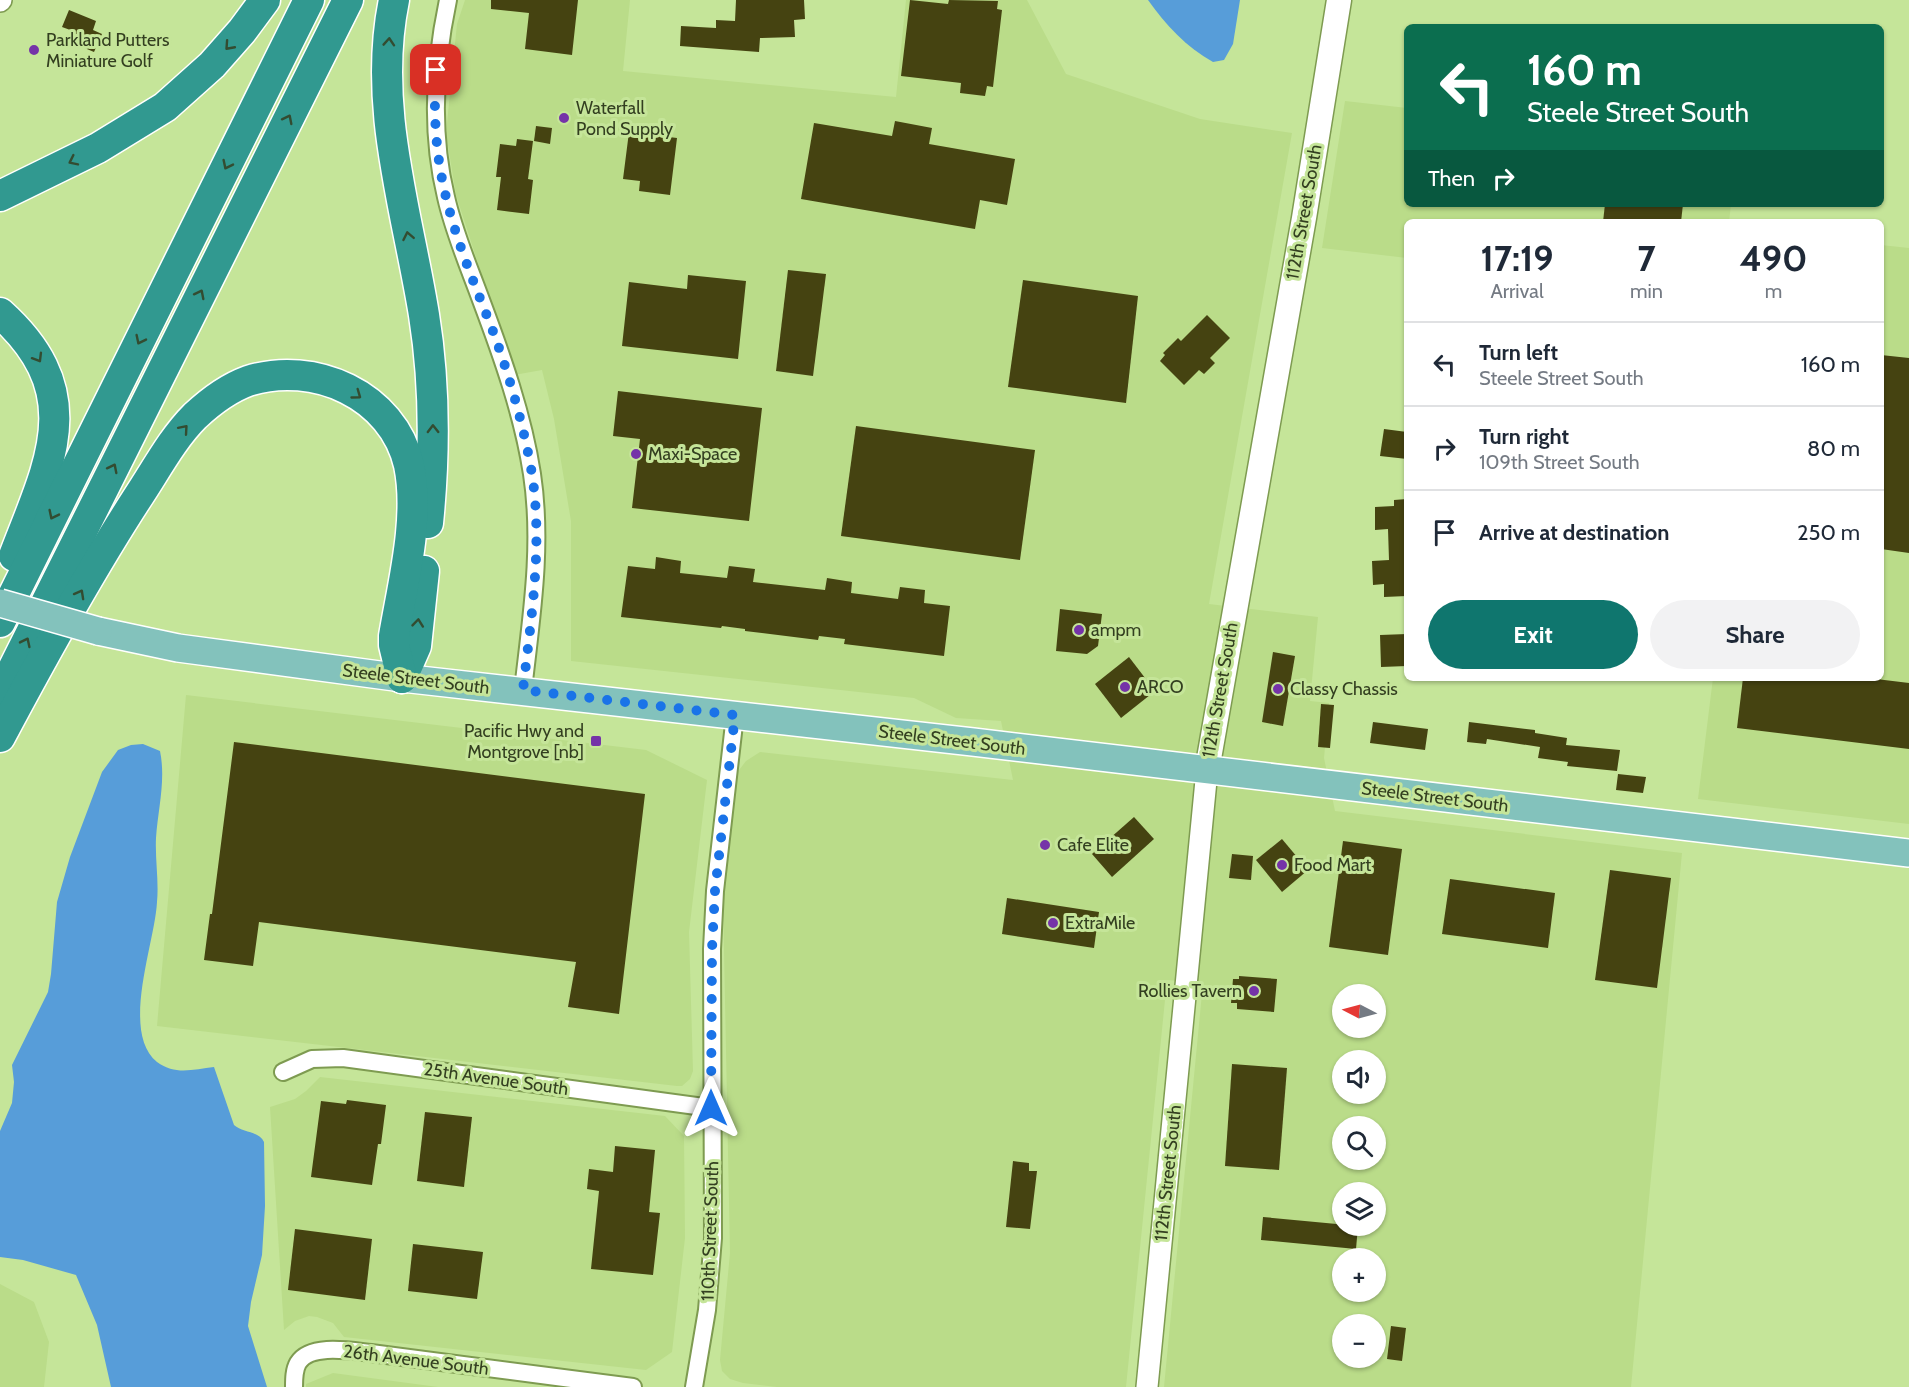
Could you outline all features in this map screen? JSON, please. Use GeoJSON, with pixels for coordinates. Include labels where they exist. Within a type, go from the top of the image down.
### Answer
{"type":"FeatureCollection","features":[{"type":"Feature","properties":{"kind":"highway"},"geometry":{"type":"LineString","coordinates":[[0,196],[98,148],[165,107],[212,65],[265,0]]}},
{"type":"Feature","properties":{"kind":"highway"},"geometry":{"type":"LineString","coordinates":[[0,622],[309,0]]}},
{"type":"Feature","properties":{"kind":"highway"},"geometry":{"type":"LineString","coordinates":[[0,695],[348,0]]}},
{"type":"Feature","properties":{"kind":"highway"},"geometry":{"type":"LineString","coordinates":[[394,0],[387,62],[391,144],[429,354],[433,449],[432,490],[416,646],[402,678]]}},
{"type":"Feature","properties":{"kind":"highway"},"geometry":{"type":"LineString","coordinates":[[0,314],[26,339],[45,370],[51,385],[54,416],[54,435],[45,473],[0,586]]}},
{"type":"Feature","properties":{"kind":"highway"},"geometry":{"type":"LineString","coordinates":[[0,736],[109,544],[177,437],[214,400],[237,386],[262,378],[298,376],[317,378],[344,386],[383,416],[395,430],[401,442],[409,468],[413,516],[394,636],[402,678]]}},
{"type":"Feature","properties":{"kind":"main road","name":"112th Street South"},"geometry":{"type":"LineString","coordinates":[[1207,770],[1304,218],[1339,0]]}},
{"type":"Feature","properties":{"kind":"main road","name":"Steele Street South"},"geometry":{"type":"LineString","coordinates":[[0,603],[98,631],[178,648],[402,678],[523,690],[1909,853]]}},
{"type":"Feature","properties":{"kind":"street"},"geometry":{"type":"LineString","coordinates":[[448,0],[437,60],[435,92],[438,154],[442,182],[452,220],[495,337],[520,420],[537,518],[537,554],[523,690]]}},
{"type":"Feature","properties":{"kind":"street","name":"110th Street South"},"geometry":{"type":"LineString","coordinates":[[694,1387],[707,1310],[713,1238],[712,949],[715,891],[735,715]]}},
{"type":"Feature","properties":{"kind":"street","name":"112th Street South"},"geometry":{"type":"LineString","coordinates":[[1147,1387],[1207,770]]}},
{"type":"Feature","properties":{"kind":"street","name":"25th Avenue South"},"geometry":{"type":"LineString","coordinates":[[283,1072],[312,1059],[343,1058],[711,1108]]}},
{"type":"Feature","properties":{"kind":"street","name":"26th Avenue South"},"geometry":{"type":"LineString","coordinates":[[294,1387],[295,1371],[303,1358],[321,1351],[332,1350],[633,1387]]}},
{"type":"Feature","properties":{"kind":"shaded area"},"geometry":{"type":"Polygon","coordinates":[[[465,0],[630,0],[623,71],[896,97],[906,0],[1027,0],[1066,74],[1200,119],[1292,133],[1209,604],[1318,617],[1310,701],[1329,703],[1324,758],[1335,811],[1682,853],[1631,1387],[1164,1387],[1203,983],[1167,980],[1126,1387],[777,1387],[743,1383],[730,1379],[722,1371],[720,1360],[730,1253],[723,899],[736,774],[746,761],[760,752],[1013,780],[1001,721],[956,718],[914,698],[571,661],[571,521],[554,419],[542,370],[514,375],[456,195],[446,133],[457,24],[465,0]]]}},
{"type":"Feature","properties":{"kind":"shaded area"},"geometry":{"type":"Polygon","coordinates":[[[1345,101],[1404,108],[1404,207],[1731,207],[1729,219],[1404,219],[1404,258],[1322,248],[1345,101]]]}},
{"type":"Feature","properties":{"kind":"shaded area"},"geometry":{"type":"Polygon","coordinates":[[[1884,245],[1909,248],[1909,824],[1698,799],[1713,681],[1884,681],[1884,245]]]}},
{"type":"Feature","properties":{"kind":"shaded area"},"geometry":{"type":"Polygon","coordinates":[[[186,695],[646,750],[707,780],[689,932],[693,1071],[690,1079],[682,1086],[677,1086],[157,1026],[186,695]]]}},
{"type":"Feature","properties":{"kind":"shaded area"},"geometry":{"type":"Polygon","coordinates":[[[320,1077],[665,1116],[684,1136],[685,1238],[672,1352],[646,1370],[344,1337],[333,1323],[309,1316],[295,1321],[284,1330],[270,1107],[295,1099],[320,1077]]]}},
{"type":"Feature","properties":{"kind":"shaded area"},"geometry":{"type":"Polygon","coordinates":[[[0,1284],[34,1302],[49,1342],[44,1387],[0,1387],[0,1284]]]}},
{"type":"Feature","properties":{"kind":"shaded area"},"geometry":{"type":"Polygon","coordinates":[[[333,1373],[438,1387],[306,1387],[306,1384],[333,1373]]]}},
{"type":"Feature","properties":{"kind":"water"},"geometry":{"type":"Polygon","coordinates":[[[1148,0],[1240,0],[1233,44],[1224,60],[1213,62],[1194,50],[1169,27],[1148,0]]]}},
{"type":"Feature","properties":{"kind":"water"},"geometry":{"type":"Polygon","coordinates":[[[143,744],[160,751],[162,773],[156,838],[157,902],[142,986],[141,1030],[146,1048],[157,1062],[164,1066],[178,1070],[214,1067],[234,1125],[255,1134],[264,1142],[265,1206],[262,1255],[248,1326],[267,1387],[111,1387],[97,1325],[76,1275],[23,1260],[0,1257],[0,1131],[12,1103],[14,1082],[12,1065],[48,992],[57,902],[70,857],[102,772],[118,750],[131,745],[143,744]]]}},
{"type":"Feature","properties":{"kind":"building"},"geometry":{"type":"Polygon","coordinates":[[[491,0],[578,0],[572,55],[525,49],[529,13],[491,9],[491,0]]]}},
{"type":"Feature","properties":{"kind":"building"},"geometry":{"type":"Polygon","coordinates":[[[736,0],[804,0],[805,19],[794,20],[795,37],[760,38],[759,52],[680,46],[681,26],[716,28],[716,20],[735,21],[736,0]]]}},
{"type":"Feature","properties":{"kind":"building"},"geometry":{"type":"Polygon","coordinates":[[[910,0],[948,4],[949,0],[998,1],[997,9],[1002,10],[993,87],[987,86],[985,96],[960,93],[961,83],[901,76],[910,0]]]}},
{"type":"Feature","properties":{"kind":"building"},"geometry":{"type":"Polygon","coordinates":[[[69,10],[96,21],[93,30],[102,34],[94,52],[68,41],[73,31],[62,27],[69,10]]]}},
{"type":"Feature","properties":{"kind":"building"},"geometry":{"type":"Polygon","coordinates":[[[895,121],[932,128],[929,144],[1015,159],[1007,205],[980,200],[975,229],[801,199],[814,123],[892,136],[895,121]]]}},
{"type":"Feature","properties":{"kind":"building"},"geometry":{"type":"Polygon","coordinates":[[[536,126],[552,128],[550,144],[534,141],[536,126]]]}},
{"type":"Feature","properties":{"kind":"building"},"geometry":{"type":"Polygon","coordinates":[[[629,132],[677,138],[670,195],[639,191],[640,181],[623,179],[629,132]]]}},
{"type":"Feature","properties":{"kind":"building"},"geometry":{"type":"Polygon","coordinates":[[[517,139],[533,141],[528,179],[533,180],[529,214],[497,210],[501,177],[496,177],[500,144],[516,146],[517,139]]]}},
{"type":"Feature","properties":{"kind":"building"},"geometry":{"type":"Polygon","coordinates":[[[1605,207],[1683,207],[1681,219],[1603,219],[1605,207]]]}},
{"type":"Feature","properties":{"kind":"building"},"geometry":{"type":"Polygon","coordinates":[[[788,270],[826,274],[813,376],[776,371],[788,270]]]}},
{"type":"Feature","properties":{"kind":"building"},"geometry":{"type":"Polygon","coordinates":[[[688,275],[746,281],[738,359],[622,346],[629,282],[687,289],[688,275]]]}},
{"type":"Feature","properties":{"kind":"building"},"geometry":{"type":"Polygon","coordinates":[[[1023,280],[1138,296],[1126,403],[1008,387],[1023,280]]]}},
{"type":"Feature","properties":{"kind":"building"},"geometry":{"type":"Polygon","coordinates":[[[1207,315],[1230,338],[1210,358],[1215,363],[1204,374],[1199,370],[1184,385],[1160,361],[1165,355],[1163,353],[1178,338],[1181,341],[1207,315]]]}},
{"type":"Feature","properties":{"kind":"building"},"geometry":{"type":"Polygon","coordinates":[[[1884,355],[1909,358],[1909,553],[1884,549],[1884,355]]]}},
{"type":"Feature","properties":{"kind":"building"},"geometry":{"type":"Polygon","coordinates":[[[618,391],[762,408],[749,521],[632,508],[640,439],[613,436],[618,391]]]}},
{"type":"Feature","properties":{"kind":"building"},"geometry":{"type":"Polygon","coordinates":[[[856,426],[1035,450],[1020,560],[841,536],[856,426]]]}},
{"type":"Feature","properties":{"kind":"building"},"geometry":{"type":"Polygon","coordinates":[[[1384,429],[1404,432],[1404,459],[1380,456],[1384,429]]]}},
{"type":"Feature","properties":{"kind":"building"},"geometry":{"type":"Polygon","coordinates":[[[1404,499],[1404,596],[1384,597],[1384,584],[1373,585],[1372,561],[1389,560],[1388,529],[1375,530],[1375,507],[1394,506],[1394,500],[1404,499]]]}},
{"type":"Feature","properties":{"kind":"building"},"geometry":{"type":"Polygon","coordinates":[[[656,557],[681,561],[680,573],[727,578],[729,566],[755,569],[753,582],[825,590],[827,578],[852,582],[851,593],[898,599],[900,587],[925,590],[924,603],[950,606],[944,656],[844,644],[845,639],[819,636],[818,640],[722,626],[721,628],[621,617],[628,566],[655,569],[656,557]]]}},
{"type":"Feature","properties":{"kind":"building","name":"ampm"},"geometry":{"type":"Polygon","coordinates":[[[1060,609],[1102,614],[1098,646],[1087,654],[1056,651],[1060,609]]]}},
{"type":"Feature","properties":{"kind":"building"},"geometry":{"type":"Polygon","coordinates":[[[1404,634],[1404,666],[1381,667],[1380,635],[1404,634]]]}},
{"type":"Feature","properties":{"kind":"building","name":"Classy Chassis"},"geometry":{"type":"Polygon","coordinates":[[[1273,652],[1295,656],[1283,726],[1262,722],[1273,652]]]}},
{"type":"Feature","properties":{"kind":"building","name":"ARCO"},"geometry":{"type":"Polygon","coordinates":[[[1129,657],[1155,691],[1121,718],[1095,684],[1129,657]]]}},
{"type":"Feature","properties":{"kind":"building"},"geometry":{"type":"Polygon","coordinates":[[[1884,680],[1909,683],[1909,749],[1737,728],[1743,681],[1884,680]]]}},
{"type":"Feature","properties":{"kind":"building"},"geometry":{"type":"Polygon","coordinates":[[[1321,704],[1334,705],[1330,748],[1318,747],[1321,704]]]}},
{"type":"Feature","properties":{"kind":"building"},"geometry":{"type":"Polygon","coordinates":[[[1373,722],[1428,729],[1425,750],[1370,743],[1373,722]]]}},
{"type":"Feature","properties":{"kind":"building"},"geometry":{"type":"Polygon","coordinates":[[[1469,722],[1535,730],[1535,733],[1567,738],[1566,745],[1620,750],[1617,771],[1567,766],[1568,762],[1538,758],[1540,747],[1487,739],[1486,744],[1467,742],[1469,722]]]}},
{"type":"Feature","properties":{"kind":"building"},"geometry":{"type":"Polygon","coordinates":[[[234,742],[645,794],[619,1014],[568,1007],[576,962],[259,922],[253,966],[204,960],[234,742]]]}},
{"type":"Feature","properties":{"kind":"building"},"geometry":{"type":"Polygon","coordinates":[[[1618,774],[1646,777],[1643,793],[1616,790],[1618,774]]]}},
{"type":"Feature","properties":{"kind":"building"},"geometry":{"type":"Polygon","coordinates":[[[1134,817],[1154,839],[1112,877],[1092,854],[1134,817]]]}},
{"type":"Feature","properties":{"kind":"building","name":"Food Mart"},"geometry":{"type":"Polygon","coordinates":[[[1282,839],[1308,870],[1282,892],[1256,860],[1282,839]]]}},
{"type":"Feature","properties":{"kind":"building"},"geometry":{"type":"Polygon","coordinates":[[[1343,841],[1402,849],[1388,955],[1329,947],[1343,841]]]}},
{"type":"Feature","properties":{"kind":"building"},"geometry":{"type":"Polygon","coordinates":[[[1232,854],[1253,856],[1251,880],[1229,878],[1232,854]]]}},
{"type":"Feature","properties":{"kind":"building"},"geometry":{"type":"Polygon","coordinates":[[[1610,870],[1671,878],[1657,988],[1595,980],[1610,870]]]}},
{"type":"Feature","properties":{"kind":"building"},"geometry":{"type":"Polygon","coordinates":[[[1450,879],[1555,893],[1548,948],[1442,934],[1450,879]]]}},
{"type":"Feature","properties":{"kind":"building"},"geometry":{"type":"Polygon","coordinates":[[[1007,898],[1099,912],[1094,948],[1002,934],[1007,898]]]}},
{"type":"Feature","properties":{"kind":"building","name":"Rollies Tavern"},"geometry":{"type":"Polygon","coordinates":[[[1239,976],[1277,979],[1274,1012],[1237,1009],[1237,1003],[1231,1003],[1233,979],[1239,979],[1239,976]]]}},
{"type":"Feature","properties":{"kind":"building"},"geometry":{"type":"Polygon","coordinates":[[[1232,1064],[1287,1068],[1279,1170],[1225,1166],[1232,1064]]]}},
{"type":"Feature","properties":{"kind":"building"},"geometry":{"type":"Polygon","coordinates":[[[347,1100],[386,1105],[372,1185],[311,1177],[321,1101],[346,1104],[347,1100]]]}},
{"type":"Feature","properties":{"kind":"building"},"geometry":{"type":"Polygon","coordinates":[[[425,1112],[472,1117],[464,1187],[417,1181],[425,1112]]]}},
{"type":"Feature","properties":{"kind":"building"},"geometry":{"type":"Polygon","coordinates":[[[615,1146],[655,1150],[649,1212],[660,1213],[653,1275],[591,1269],[599,1191],[587,1189],[589,1169],[613,1172],[615,1146]]]}},
{"type":"Feature","properties":{"kind":"building"},"geometry":{"type":"Polygon","coordinates":[[[1013,1161],[1029,1163],[1029,1171],[1037,1171],[1030,1229],[1006,1227],[1013,1161]]]}},
{"type":"Feature","properties":{"kind":"building"},"geometry":{"type":"Polygon","coordinates":[[[1263,1217],[1332,1224],[1332,1236],[1357,1236],[1356,1248],[1261,1240],[1263,1217]]]}},
{"type":"Feature","properties":{"kind":"building"},"geometry":{"type":"Polygon","coordinates":[[[295,1229],[372,1239],[365,1300],[288,1290],[295,1229]]]}},
{"type":"Feature","properties":{"kind":"building"},"geometry":{"type":"Polygon","coordinates":[[[413,1244],[483,1252],[477,1299],[408,1291],[413,1244]]]}},
{"type":"Feature","properties":{"kind":"building"},"geometry":{"type":"Polygon","coordinates":[[[1391,1326],[1406,1328],[1402,1361],[1387,1359],[1391,1326]]]}},
{"type":"Feature","properties":{"kind":"place","name":"Parkland Putters Miniature Golf"},"geometry":{"type":"Point","coordinates":[34,50]}},
{"type":"Feature","properties":{"kind":"place","name":"Waterfall Pond Supply"},"geometry":{"type":"Point","coordinates":[564,118]}},
{"type":"Feature","properties":{"kind":"place","name":"Maxi-Space"},"geometry":{"type":"Point","coordinates":[636,454]}},
{"type":"Feature","properties":{"kind":"place","name":"ampm"},"geometry":{"type":"Point","coordinates":[1079,630]}},
{"type":"Feature","properties":{"kind":"place","name":"ARCO"},"geometry":{"type":"Point","coordinates":[1125,687]}},
{"type":"Feature","properties":{"kind":"place","name":"Classy Chassis"},"geometry":{"type":"Point","coordinates":[1278,689]}},
{"type":"Feature","properties":{"kind":"place","name":"Pacific Hwy and Montgrove [nb]"},"geometry":{"type":"Point","coordinates":[596,741]}},
{"type":"Feature","properties":{"kind":"place","name":"Cafe Elite"},"geometry":{"type":"Point","coordinates":[1045,845]}},
{"type":"Feature","properties":{"kind":"place","name":"Food Mart"},"geometry":{"type":"Point","coordinates":[1282,865]}},
{"type":"Feature","properties":{"kind":"place","name":"ExtraMile"},"geometry":{"type":"Point","coordinates":[1053,923]}},
{"type":"Feature","properties":{"kind":"place","name":"Rollies Tavern"},"geometry":{"type":"Point","coordinates":[1254,991]}},
{"type":"Feature","properties":{"kind":"route"},"geometry":{"type":"LineString","coordinates":[[436,70],[438,154],[446,200],[497,343],[520,420],[532,474],[537,518],[537,554],[523,690],[735,715],[715,891],[712,949],[711,1108]]}}]}
